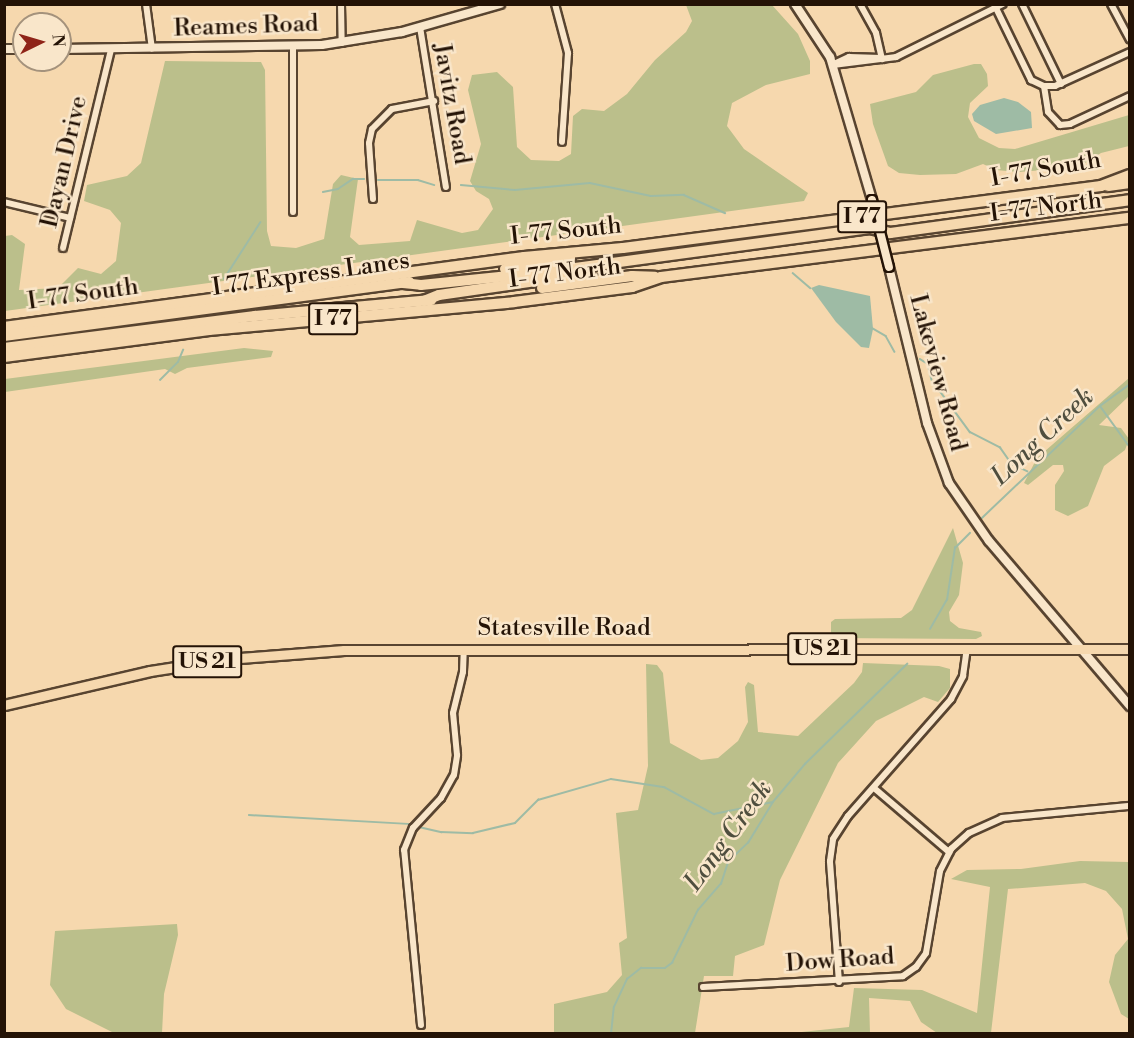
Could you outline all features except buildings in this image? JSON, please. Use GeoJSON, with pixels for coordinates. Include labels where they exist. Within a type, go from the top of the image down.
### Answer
{"type":"FeatureCollection","features":[{"type":"Feature","properties":{"kind":"highway","name":"I-77 South"},"geometry":{"type":"LineString","coordinates":[[4,327],[513,258],[623,248],[1101,186],[1130,175]]}},
{"type":"Feature","properties":{"kind":"highway","name":"I 77"},"geometry":{"type":"LineString","coordinates":[[1101,186],[1130,183]]}},
{"type":"Feature","properties":{"kind":"highway"},"geometry":{"type":"LineString","coordinates":[[905,227],[1130,193]]}},
{"type":"Feature","properties":{"kind":"highway"},"geometry":{"type":"LineString","coordinates":[[403,283],[421,285],[546,272],[1130,200]]}},
{"type":"Feature","properties":{"kind":"highway","name":"I 77"},"geometry":{"type":"LineString","coordinates":[[1124,219],[1130,212]]}},
{"type":"Feature","properties":{"kind":"highway","name":"I-77 North"},"geometry":{"type":"LineString","coordinates":[[4,357],[208,330],[514,302],[632,287],[661,277],[1124,219]]}},
{"type":"Feature","properties":{"kind":"highway"},"geometry":{"type":"LineString","coordinates":[[424,301],[439,295],[855,233]]}},
{"type":"Feature","properties":{"kind":"highway","name":"I 77 Express Lanes"},"geometry":{"type":"LineString","coordinates":[[4,336],[403,283],[623,248]]}},
{"type":"Feature","properties":{"kind":"highway","name":"I 77 Express Lanes"},"geometry":{"type":"LineString","coordinates":[[4,348],[255,315],[424,301],[632,276],[661,277]]}},
{"type":"Feature","properties":{"kind":"main road","name":"Reames Road"},"geometry":{"type":"LineString","coordinates":[[72,49],[293,48],[342,43],[420,27],[500,4]]}},
{"type":"Feature","properties":{"kind":"main road","name":"Lakeview Road"},"geometry":{"type":"LineString","coordinates":[[795,4],[818,34],[833,65],[880,230],[927,423],[949,483],[984,535],[1130,706]]}},
{"type":"Feature","properties":{"kind":"main road","name":"Statesville Road"},"geometry":{"type":"LineString","coordinates":[[4,705],[112,678],[227,659],[344,650],[464,648],[1130,649]]}},
{"type":"Feature","properties":{"kind":"street"},"geometry":{"type":"LineString","coordinates":[[146,4],[152,49]]}},
{"type":"Feature","properties":{"kind":"street"},"geometry":{"type":"LineString","coordinates":[[341,4],[342,43]]}},
{"type":"Feature","properties":{"kind":"street"},"geometry":{"type":"LineString","coordinates":[[555,4],[567,53],[562,142]]}},
{"type":"Feature","properties":{"kind":"street"},"geometry":{"type":"LineString","coordinates":[[860,4],[876,33],[882,59]]}},
{"type":"Feature","properties":{"kind":"street"},"geometry":{"type":"LineString","coordinates":[[833,65],[849,57],[882,59],[896,57],[1003,4]]}},
{"type":"Feature","properties":{"kind":"street"},"geometry":{"type":"LineString","coordinates":[[1022,4],[1061,84]]}},
{"type":"Feature","properties":{"kind":"street"},"geometry":{"type":"LineString","coordinates":[[1111,4],[1130,39]]}},
{"type":"Feature","properties":{"kind":"street"},"geometry":{"type":"LineString","coordinates":[[995,6],[1031,80],[1044,87],[1061,84],[1130,52]]}},
{"type":"Feature","properties":{"kind":"street"},"geometry":{"type":"LineString","coordinates":[[1121,25],[1130,21]]}},
{"type":"Feature","properties":{"kind":"street","name":"Javitz Road"},"geometry":{"type":"LineString","coordinates":[[420,27],[434,101],[446,187]]}},
{"type":"Feature","properties":{"kind":"street"},"geometry":{"type":"LineString","coordinates":[[293,48],[293,212]]}},
{"type":"Feature","properties":{"kind":"street","name":"Dayan Drive"},"geometry":{"type":"LineString","coordinates":[[63,248],[111,49]]}},
{"type":"Feature","properties":{"kind":"street"},"geometry":{"type":"LineString","coordinates":[[1044,87],[1048,112],[1060,125],[1070,124],[1130,96]]}},
{"type":"Feature","properties":{"kind":"street"},"geometry":{"type":"LineString","coordinates":[[373,199],[369,143],[372,129],[392,109],[434,101]]}},
{"type":"Feature","properties":{"kind":"street"},"geometry":{"type":"LineString","coordinates":[[4,202],[70,218]]}},
{"type":"Feature","properties":{"kind":"street"},"geometry":{"type":"LineString","coordinates":[[421,1025],[404,850],[413,828],[441,798],[454,775],[457,755],[453,713],[463,672],[464,648]]}},
{"type":"Feature","properties":{"kind":"street"},"geometry":{"type":"LineString","coordinates":[[839,982],[831,846],[843,822],[957,691],[967,649]]}},
{"type":"Feature","properties":{"kind":"street"},"geometry":{"type":"LineString","coordinates":[[874,788],[949,852]]}},
{"type":"Feature","properties":{"kind":"street","name":"Dow Road"},"geometry":{"type":"LineString","coordinates":[[703,987],[895,979],[919,964],[928,946],[936,882],[949,852],[969,833],[995,819],[1130,806]]}},
{"type":"Feature","properties":{"kind":"green space"},"geometry":{"type":"Polygon","coordinates":[[[686,5],[772,5],[798,34],[810,61],[810,74],[766,85],[732,103],[727,126],[744,149],[808,193],[804,201],[5,311],[5,236],[12,235],[25,244],[19,290],[58,288],[78,268],[101,274],[116,261],[121,223],[110,210],[84,201],[87,185],[127,176],[141,163],[165,61],[261,62],[265,70],[267,231],[271,246],[296,248],[324,239],[333,184],[341,175],[358,179],[350,237],[359,245],[410,241],[417,220],[462,233],[478,230],[493,209],[489,199],[476,191],[470,181],[481,144],[468,90],[472,75],[497,72],[513,87],[517,147],[531,160],[559,161],[571,154],[573,116],[582,109],[604,111],[627,94],[655,60],[686,32],[692,21],[686,5]]]}},
{"type":"Feature","properties":{"kind":"green space"},"geometry":{"type":"Polygon","coordinates":[[[981,64],[987,74],[988,86],[970,103],[968,117],[979,138],[999,148],[1015,149],[1129,115],[1129,146],[1101,153],[1079,167],[1019,172],[996,170],[983,164],[956,174],[920,175],[899,173],[888,166],[873,124],[870,104],[916,92],[933,75],[981,64]]]}},
{"type":"Feature","properties":{"kind":"green space"},"geometry":{"type":"Polygon","coordinates":[[[244,348],[273,351],[271,357],[187,368],[175,374],[165,369],[5,392],[5,379],[244,348]]]}},
{"type":"Feature","properties":{"kind":"green space"},"geometry":{"type":"Polygon","coordinates":[[[1129,378],[1129,396],[1099,425],[1121,428],[1129,439],[1125,450],[1104,466],[1088,506],[1068,516],[1055,510],[1055,485],[1064,471],[1063,465],[1053,465],[1028,485],[1024,483],[1037,458],[1129,378]]]}},
{"type":"Feature","properties":{"kind":"green space"},"geometry":{"type":"Polygon","coordinates":[[[953,528],[963,563],[959,595],[949,612],[950,621],[959,628],[981,632],[982,636],[976,639],[831,638],[831,622],[835,619],[901,618],[912,610],[953,528]]]}},
{"type":"Feature","properties":{"kind":"green space"},"geometry":{"type":"Polygon","coordinates":[[[863,663],[939,666],[950,669],[950,688],[938,702],[924,697],[876,721],[838,763],[780,880],[764,945],[735,956],[733,976],[704,976],[695,1033],[554,1033],[554,1004],[607,992],[622,975],[619,943],[627,938],[616,813],[638,810],[648,766],[646,664],[657,665],[663,673],[670,743],[701,760],[718,758],[738,741],[748,722],[745,687],[748,682],[754,685],[758,732],[798,736],[854,683],[862,672],[863,663]]]}},
{"type":"Feature","properties":{"kind":"green space"},"geometry":{"type":"Polygon","coordinates":[[[1080,861],[1129,862],[1129,1019],[1121,1014],[1109,982],[1115,955],[1128,939],[1122,909],[1106,891],[1085,883],[1008,889],[991,1033],[937,1033],[921,1022],[910,1001],[869,998],[870,1033],[792,1033],[849,1027],[854,988],[922,990],[977,1013],[990,887],[951,879],[967,870],[1021,869],[1080,861]]]}},
{"type":"Feature","properties":{"kind":"green space"},"geometry":{"type":"Polygon","coordinates":[[[177,924],[178,935],[164,994],[162,1033],[114,1033],[66,1009],[50,985],[55,931],[177,924]]]}},
{"type":"Feature","properties":{"kind":"shaded area"},"geometry":{"type":"Polygon","coordinates":[[[1004,98],[1018,102],[1031,112],[1032,128],[996,134],[974,121],[972,114],[980,105],[1004,98]]]}},
{"type":"Feature","properties":{"kind":"shaded area"},"geometry":{"type":"Polygon","coordinates":[[[819,285],[870,296],[873,329],[869,348],[861,347],[836,322],[811,288],[819,285]]]}},
{"type":"Feature","properties":{"kind":"waterway"},"geometry":{"type":"LineString","coordinates":[[323,192],[338,189],[353,179],[364,179]]}},
{"type":"Feature","properties":{"kind":"waterway"},"geometry":{"type":"LineString","coordinates":[[378,180],[418,180],[434,185]]}},
{"type":"Feature","properties":{"kind":"waterway"},"geometry":{"type":"LineString","coordinates":[[461,185],[515,190],[590,183],[651,196],[684,195],[725,213]]}},
{"type":"Feature","properties":{"kind":"waterway"},"geometry":{"type":"LineString","coordinates":[[224,279],[260,223]]}},
{"type":"Feature","properties":{"kind":"waterway"},"geometry":{"type":"LineString","coordinates":[[793,273],[810,288]]}},
{"type":"Feature","properties":{"kind":"waterway"},"geometry":{"type":"LineString","coordinates":[[872,328],[886,336],[895,352]]}},
{"type":"Feature","properties":{"kind":"waterway"},"geometry":{"type":"LineString","coordinates":[[160,380],[178,362],[183,350]]}},
{"type":"Feature","properties":{"kind":"waterway"},"geometry":{"type":"LineString","coordinates":[[920,359],[928,364],[932,380]]}},
{"type":"Feature","properties":{"kind":"waterway","name":"Long Creek"},"geometry":{"type":"LineString","coordinates":[[982,518],[1100,406],[1130,384]]}},
{"type":"Feature","properties":{"kind":"waterway"},"geometry":{"type":"LineString","coordinates":[[940,391],[970,432],[1000,447],[1012,464],[1027,471]]}},
{"type":"Feature","properties":{"kind":"waterway"},"geometry":{"type":"LineString","coordinates":[[1101,407],[1130,447]]}},
{"type":"Feature","properties":{"kind":"waterway","name":"Long Creek"},"geometry":{"type":"LineString","coordinates":[[930,629],[947,600],[955,548],[970,533]]}},
{"type":"Feature","properties":{"kind":"waterway","name":"Long Creek"},"geometry":{"type":"LineString","coordinates":[[611,1034],[614,1007],[627,979],[641,968],[665,968],[672,963],[698,910],[721,884],[728,862],[748,843],[773,802],[805,764],[907,664]]}},
{"type":"Feature","properties":{"kind":"waterway"},"geometry":{"type":"LineString","coordinates":[[419,827],[441,832],[473,833],[515,823],[538,800],[611,779],[664,787],[714,814],[773,802]]}},
{"type":"Feature","properties":{"kind":"waterway"},"geometry":{"type":"LineString","coordinates":[[249,815],[412,824]]}}]}
